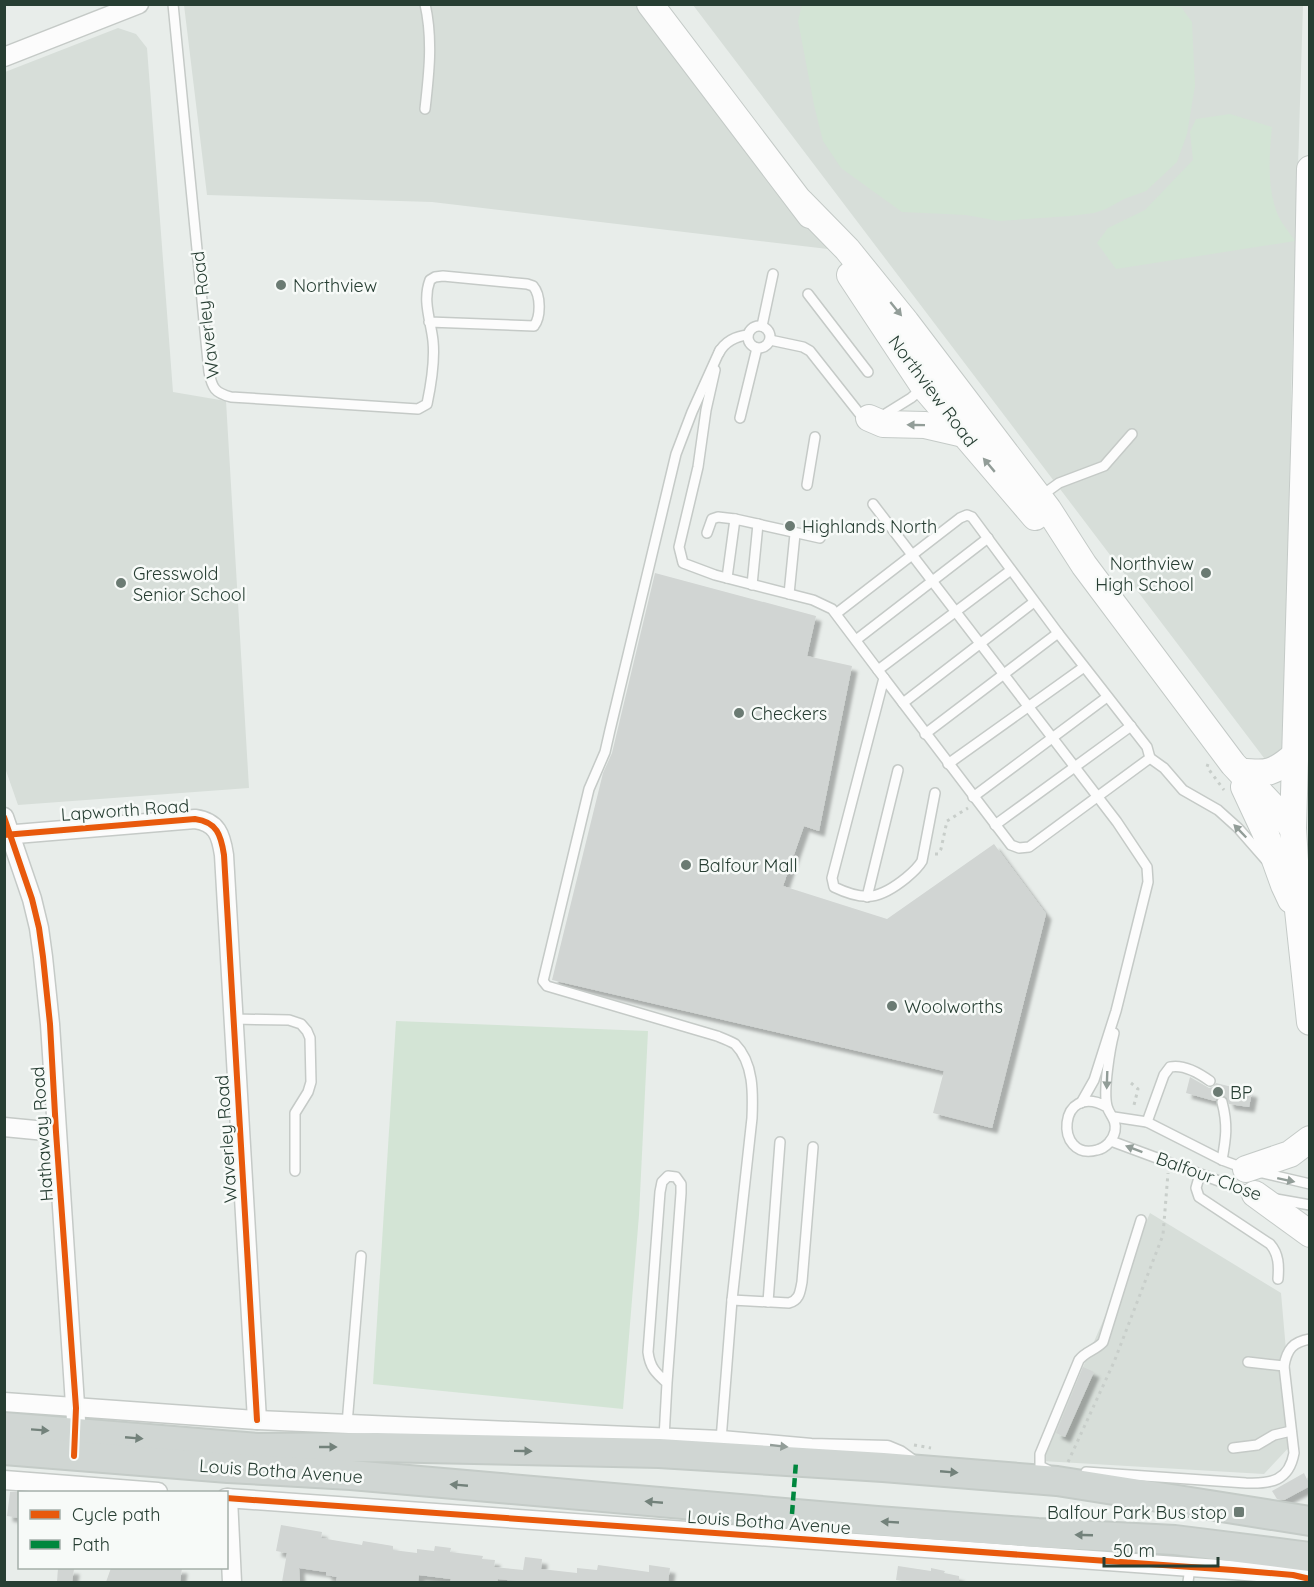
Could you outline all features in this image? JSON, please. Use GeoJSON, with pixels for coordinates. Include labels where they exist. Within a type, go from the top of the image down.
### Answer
{"type":"FeatureCollection","features":[{"type":"Feature","properties":{"kind":"main road","name":"Northview Road"},"geometry":{"type":"LineString","coordinates":[[650,4],[934,379],[1039,498],[1084,565],[1236,767],[1301,826]]}},
{"type":"Feature","properties":{"kind":"main road"},"geometry":{"type":"LineString","coordinates":[[1310,169],[1306,505],[1295,755],[1301,826],[1298,910],[1310,1022]]}},
{"type":"Feature","properties":{"kind":"main road","name":"Northview Road"},"geometry":{"type":"LineString","coordinates":[[934,379],[964,434],[1027,509],[1084,565]]}},
{"type":"Feature","properties":{"kind":"main road"},"geometry":{"type":"LineString","coordinates":[[869,418],[883,424],[925,424],[964,434]]}},
{"type":"Feature","properties":{"kind":"main road"},"geometry":{"type":"LineString","coordinates":[[1236,767],[1258,774],[1270,773],[1295,755]]}},
{"type":"Feature","properties":{"kind":"main road"},"geometry":{"type":"LineString","coordinates":[[1236,767],[1265,832],[1289,896],[1298,910]]}},
{"type":"Feature","properties":{"kind":"main road"},"geometry":{"type":"LineString","coordinates":[[1234,1165],[1290,1154],[1310,1139]]}},
{"type":"Feature","properties":{"kind":"main road"},"geometry":{"type":"LineString","coordinates":[[1255,1194],[1310,1234]]}},
{"type":"Feature","properties":{"kind":"main road","name":"Louis Botha Avenue"},"geometry":{"type":"LineString","coordinates":[[4,1427],[257,1448],[376,1447],[659,1453],[918,1470],[1056,1481],[1310,1521]]}},
{"type":"Feature","properties":{"kind":"main road","name":"Louis Botha Avenue"},"geometry":{"type":"LineString","coordinates":[[4,1450],[75,1432],[228,1468],[351,1474],[716,1508],[1046,1533],[1150,1538],[1234,1558],[1310,1557]]}},
{"type":"Feature","properties":{"kind":"street"},"geometry":{"type":"LineString","coordinates":[[4,57],[139,4]]}},
{"type":"Feature","properties":{"kind":"street","name":"Hathaway Road"},"geometry":{"type":"LineString","coordinates":[[4,817],[39,928],[50,1024],[75,1432]]}},
{"type":"Feature","properties":{"kind":"street","name":"Lapworth Road"},"geometry":{"type":"LineString","coordinates":[[8,835],[195,819],[216,828],[224,855]]}},
{"type":"Feature","properties":{"kind":"street","name":"Waverley Road"},"geometry":{"type":"LineString","coordinates":[[224,855],[257,1420]]}},
{"type":"Feature","properties":{"kind":"street"},"geometry":{"type":"LineString","coordinates":[[4,1127],[56,1132]]}},
{"type":"Feature","properties":{"kind":"street","name":"Louis Botha Avenue"},"geometry":{"type":"LineString","coordinates":[[4,1402],[75,1432],[257,1420],[721,1440],[811,1448],[887,1450],[899,1455],[918,1470]]}},
{"type":"Feature","properties":{"kind":"street"},"geometry":{"type":"LineString","coordinates":[[4,1480],[145,1491]]}},
{"type":"Feature","properties":{"kind":"street","name":"Louis Botha Avenue"},"geometry":{"type":"LineString","coordinates":[[228,1498],[1189,1575],[1234,1558],[1310,1578]]}},
{"type":"Feature","properties":{"kind":"street"},"geometry":{"type":"LineString","coordinates":[[228,1515],[232,1582]]}},
{"type":"Feature","properties":{"kind":"lane","name":"Waverley Road"},"geometry":{"type":"LineString","coordinates":[[173,4],[210,372],[214,390],[231,397],[418,409],[427,404],[429,395],[433,344],[429,322],[427,294],[428,284],[432,278],[443,276],[533,286],[538,294],[538,318],[536,325],[529,327],[429,322]]}},
{"type":"Feature","properties":{"kind":"lane"},"geometry":{"type":"LineString","coordinates":[[424,4],[429,37],[430,70],[426,109]]}},
{"type":"Feature","properties":{"kind":"lane"},"geometry":{"type":"LineString","coordinates":[[762,326],[773,274]]}},
{"type":"Feature","properties":{"kind":"lane"},"geometry":{"type":"LineString","coordinates":[[808,294],[868,372]]}},
{"type":"Feature","properties":{"kind":"lane"},"geometry":{"type":"LineString","coordinates":[[762,326],[770,334],[770,340],[763,348],[757,348],[752,346],[748,335],[751,329],[762,326]]}},
{"type":"Feature","properties":{"kind":"lane"},"geometry":{"type":"LineString","coordinates":[[721,1440],[732,1300],[752,1119],[753,1088],[746,1061],[734,1044],[717,1036],[547,986],[543,981],[589,789],[610,730],[676,454],[720,350],[738,336],[748,335]]}},
{"type":"Feature","properties":{"kind":"lane"},"geometry":{"type":"LineString","coordinates":[[770,340],[803,347],[810,351],[859,413],[869,418],[882,416],[893,410],[934,379]]}},
{"type":"Feature","properties":{"kind":"lane"},"geometry":{"type":"LineString","coordinates":[[740,418],[757,348]]}},
{"type":"Feature","properties":{"kind":"lane"},"geometry":{"type":"LineString","coordinates":[[720,350],[706,411],[698,466],[679,547],[683,563],[727,578],[813,600],[837,614],[1011,846],[1019,849],[1029,847],[1150,758]]}},
{"type":"Feature","properties":{"kind":"lane"},"geometry":{"type":"LineString","coordinates":[[1039,498],[1059,483],[1104,466],[1132,434]]}},
{"type":"Feature","properties":{"kind":"lane"},"geometry":{"type":"LineString","coordinates":[[807,485],[815,437]]}},
{"type":"Feature","properties":{"kind":"lane"},"geometry":{"type":"LineString","coordinates":[[873,504],[1117,822],[1147,867],[1148,882],[1116,1011],[1094,1080],[1081,1103],[1068,1114],[1066,1122],[1066,1131],[1074,1145],[1089,1151],[1105,1147],[1111,1141],[1114,1133],[1114,1117],[1107,1107],[1099,1102],[1081,1103]]}},
{"type":"Feature","properties":{"kind":"lane"},"geometry":{"type":"LineString","coordinates":[[837,614],[960,518],[967,515],[972,517],[1034,602],[1147,747],[1150,758],[1164,768],[1183,790],[1218,810],[1238,828],[1280,874]]}},
{"type":"Feature","properties":{"kind":"lane"},"geometry":{"type":"LineString","coordinates":[[707,533],[712,519],[718,517],[820,538]]}},
{"type":"Feature","properties":{"kind":"lane"},"geometry":{"type":"LineString","coordinates":[[727,578],[735,519]]}},
{"type":"Feature","properties":{"kind":"lane"},"geometry":{"type":"LineString","coordinates":[[752,585],[758,525]]}},
{"type":"Feature","properties":{"kind":"lane"},"geometry":{"type":"LineString","coordinates":[[789,594],[795,534]]}},
{"type":"Feature","properties":{"kind":"lane"},"geometry":{"type":"LineString","coordinates":[[856,640],[988,538]]}},
{"type":"Feature","properties":{"kind":"lane"},"geometry":{"type":"LineString","coordinates":[[935,793],[920,866],[899,884],[877,897],[867,897],[837,889],[832,883],[832,878],[881,674],[1011,570]]}},
{"type":"Feature","properties":{"kind":"lane"},"geometry":{"type":"LineString","coordinates":[[903,703],[1034,602]]}},
{"type":"Feature","properties":{"kind":"lane"},"geometry":{"type":"LineString","coordinates":[[925,734],[1058,633]]}},
{"type":"Feature","properties":{"kind":"lane"},"geometry":{"type":"LineString","coordinates":[[948,764],[1084,667]]}},
{"type":"Feature","properties":{"kind":"lane"},"geometry":{"type":"LineString","coordinates":[[975,800],[1107,697]]}},
{"type":"Feature","properties":{"kind":"lane"},"geometry":{"type":"LineString","coordinates":[[995,825],[1131,726]]}},
{"type":"Feature","properties":{"kind":"lane"},"geometry":{"type":"LineString","coordinates":[[867,897],[898,770]]}},
{"type":"Feature","properties":{"kind":"lane"},"geometry":{"type":"LineString","coordinates":[[1107,1107],[1108,1065],[1116,1011]]}},
{"type":"Feature","properties":{"kind":"lane"},"geometry":{"type":"LineString","coordinates":[[233,1019],[289,1020],[301,1024],[310,1038],[311,1082],[308,1092],[295,1113],[295,1172]]}},
{"type":"Feature","properties":{"kind":"lane"},"geometry":{"type":"LineString","coordinates":[[1148,1122],[1164,1075],[1170,1067],[1179,1066],[1200,1073],[1210,1081]]}},
{"type":"Feature","properties":{"kind":"lane"},"geometry":{"type":"LineString","coordinates":[[1222,1102],[1234,1165]]}},
{"type":"Feature","properties":{"kind":"lane","name":"Balfour Close"},"geometry":{"type":"LineString","coordinates":[[1114,1117],[1148,1122],[1234,1165],[1310,1184]]}},
{"type":"Feature","properties":{"kind":"lane","name":"Balfour Close"},"geometry":{"type":"LineString","coordinates":[[1111,1141],[1255,1194],[1310,1205]]}},
{"type":"Feature","properties":{"kind":"lane"},"geometry":{"type":"LineString","coordinates":[[768,1302],[780,1142]]}},
{"type":"Feature","properties":{"kind":"lane"},"geometry":{"type":"LineString","coordinates":[[732,1300],[789,1303],[800,1295],[813,1147]]}},
{"type":"Feature","properties":{"kind":"lane"},"geometry":{"type":"LineString","coordinates":[[1200,1174],[1196,1188],[1199,1197],[1270,1244],[1276,1251],[1278,1279]]}},
{"type":"Feature","properties":{"kind":"lane"},"geometry":{"type":"LineString","coordinates":[[664,1438],[681,1193],[681,1184],[676,1176],[668,1176],[662,1182],[660,1192],[648,1352],[649,1364],[653,1371],[667,1383]]}},
{"type":"Feature","properties":{"kind":"lane"},"geometry":{"type":"LineString","coordinates":[[1140,1220],[1103,1342],[1098,1348],[1083,1354],[1079,1360],[1040,1454],[1040,1466],[1045,1470],[1246,1483],[1279,1479],[1287,1472],[1294,1453],[1284,1366],[1292,1345],[1298,1341],[1310,1339]]}},
{"type":"Feature","properties":{"kind":"lane"},"geometry":{"type":"LineString","coordinates":[[347,1424],[361,1256]]}},
{"type":"Feature","properties":{"kind":"lane"},"geometry":{"type":"LineString","coordinates":[[1248,1362],[1284,1366]]}},
{"type":"Feature","properties":{"kind":"lane"},"geometry":{"type":"LineString","coordinates":[[1233,1448],[1257,1445],[1274,1435],[1291,1431]]}},
{"type":"Feature","properties":{"kind":"path"},"geometry":{"type":"LineString","coordinates":[[924,855],[938,854],[947,821],[975,800]]}},
{"type":"Feature","properties":{"kind":"path"},"geometry":{"type":"LineString","coordinates":[[1130,1119],[1138,1089],[1131,1083]]}},
{"type":"Feature","properties":{"kind":"path"},"geometry":{"type":"LineString","coordinates":[[1060,1471],[1114,1362],[1163,1235],[1169,1163]]}},
{"type":"Feature","properties":{"kind":"shaded area"},"geometry":{"type":"Polygon","coordinates":[[[184,5],[652,5],[845,251],[432,202],[207,195],[184,5]]]}},
{"type":"Feature","properties":{"kind":"shaded area","name":"Northview High School"},"geometry":{"type":"Polygon","coordinates":[[[693,5],[1303,5],[1283,783],[693,5]]]}},
{"type":"Feature","properties":{"kind":"shaded area","name":"Gresswold Senior School"},"geometry":{"type":"Polygon","coordinates":[[[118,28],[136,34],[147,48],[173,392],[226,401],[249,788],[18,805],[4,765],[5,72],[118,28]]]}},
{"type":"Feature","properties":{"kind":"shaded area"},"geometry":{"type":"Polygon","coordinates":[[[1150,1213],[1281,1293],[1294,1442],[1264,1474],[1042,1461],[1150,1213]]]}},
{"type":"Feature","properties":{"kind":"green space"},"geometry":{"type":"Polygon","coordinates":[[[802,4],[1154,4],[1181,7],[1192,22],[1195,86],[1187,134],[1177,162],[1146,191],[1094,213],[999,221],[966,215],[902,212],[841,168],[823,141],[798,21],[802,4]]]}},
{"type":"Feature","properties":{"kind":"green space"},"geometry":{"type":"Polygon","coordinates":[[[1230,114],[1272,127],[1270,182],[1274,203],[1279,217],[1295,241],[1116,269],[1097,243],[1108,228],[1145,210],[1193,160],[1190,132],[1196,119],[1230,114]]]}},
{"type":"Feature","properties":{"kind":"green space"},"geometry":{"type":"Polygon","coordinates":[[[396,1021],[648,1031],[639,1215],[623,1409],[373,1384],[396,1021]]]}},
{"type":"Feature","properties":{"kind":"building","name":"Balfour Mall"},"geometry":{"type":"Polygon","coordinates":[[[655,573],[816,616],[807,656],[852,666],[819,831],[804,826],[783,886],[887,919],[994,844],[1046,914],[992,1128],[933,1113],[944,1071],[552,980],[603,773],[612,753],[655,573]]]}},
{"type":"Feature","properties":{"kind":"building"},"geometry":{"type":"Polygon","coordinates":[[[1190,1077],[1209,1088],[1216,1083],[1252,1092],[1249,1107],[1229,1104],[1223,1095],[1215,1101],[1186,1093],[1190,1077]]]}},
{"type":"Feature","properties":{"kind":"building"},"geometry":{"type":"Polygon","coordinates":[[[1083,1367],[1094,1372],[1065,1437],[1056,1433],[1083,1367]]]}},
{"type":"Feature","properties":{"kind":"building"},"geometry":{"type":"Polygon","coordinates":[[[1304,1473],[1310,1486],[1284,1500],[1277,1499],[1272,1491],[1304,1473]]]}},
{"type":"Feature","properties":{"kind":"building"},"geometry":{"type":"Polygon","coordinates":[[[10,1492],[18,1492],[18,1518],[7,1516],[10,1492]]]}},
{"type":"Feature","properties":{"kind":"building"},"geometry":{"type":"Polygon","coordinates":[[[281,1525],[322,1532],[321,1538],[362,1545],[363,1541],[393,1546],[393,1550],[417,1553],[417,1549],[434,1551],[435,1546],[451,1548],[450,1552],[483,1556],[482,1559],[495,1560],[494,1567],[523,1570],[525,1557],[542,1559],[541,1569],[577,1573],[577,1568],[597,1570],[598,1565],[649,1572],[649,1565],[670,1568],[668,1582],[525,1582],[498,1579],[497,1582],[450,1582],[451,1579],[419,1575],[418,1582],[336,1582],[337,1577],[326,1575],[326,1572],[299,1568],[300,1582],[282,1582],[287,1553],[276,1551],[281,1525]]]}},
{"type":"Feature","properties":{"kind":"building"},"geometry":{"type":"Polygon","coordinates":[[[898,1566],[945,1571],[944,1573],[959,1576],[959,1582],[896,1580],[898,1566]]]}},
{"type":"Feature","properties":{"kind":"building"},"geometry":{"type":"Polygon","coordinates":[[[58,1569],[74,1569],[72,1582],[57,1582],[58,1569]]]}},
{"type":"Feature","properties":{"kind":"building"},"geometry":{"type":"Polygon","coordinates":[[[111,1569],[182,1569],[180,1582],[106,1582],[111,1569]]]}},
{"type":"Feature","properties":{"kind":"marked path"},"geometry":{"type":"LineString","coordinates":[[792,1514],[796,1462]]}},
{"type":"Feature","properties":{"kind":"cycle path"},"geometry":{"type":"LineString","coordinates":[[4,817],[32,899],[43,957],[50,1024],[76,1408],[74,1456]]}},
{"type":"Feature","properties":{"kind":"cycle path"},"geometry":{"type":"LineString","coordinates":[[4,835],[195,819],[208,823],[217,831],[224,855],[257,1420]]}},
{"type":"Feature","properties":{"kind":"cycle path"},"geometry":{"type":"LineString","coordinates":[[228,1498],[1233,1570],[1293,1575],[1310,1579]]}},
{"type":"Feature","properties":{"kind":"place","name":"Northview"},"geometry":{"type":"Point","coordinates":[281,285]}},
{"type":"Feature","properties":{"kind":"place","name":"Highlands North"},"geometry":{"type":"Point","coordinates":[790,526]}},
{"type":"Feature","properties":{"kind":"place","name":"Northview High School"},"geometry":{"type":"Point","coordinates":[1206,573]}},
{"type":"Feature","properties":{"kind":"place","name":"Gresswold Senior School"},"geometry":{"type":"Point","coordinates":[121,583]}},
{"type":"Feature","properties":{"kind":"place","name":"Checkers"},"geometry":{"type":"Point","coordinates":[739,713]}},
{"type":"Feature","properties":{"kind":"place","name":"Balfour Mall"},"geometry":{"type":"Point","coordinates":[686,865]}},
{"type":"Feature","properties":{"kind":"place","name":"Woolworths"},"geometry":{"type":"Point","coordinates":[892,1006]}},
{"type":"Feature","properties":{"kind":"place","name":"BP"},"geometry":{"type":"Point","coordinates":[1218,1092]}},
{"type":"Feature","properties":{"kind":"place","name":"Balfour Park Bus stop"},"geometry":{"type":"Point","coordinates":[1239,1512]}}]}
